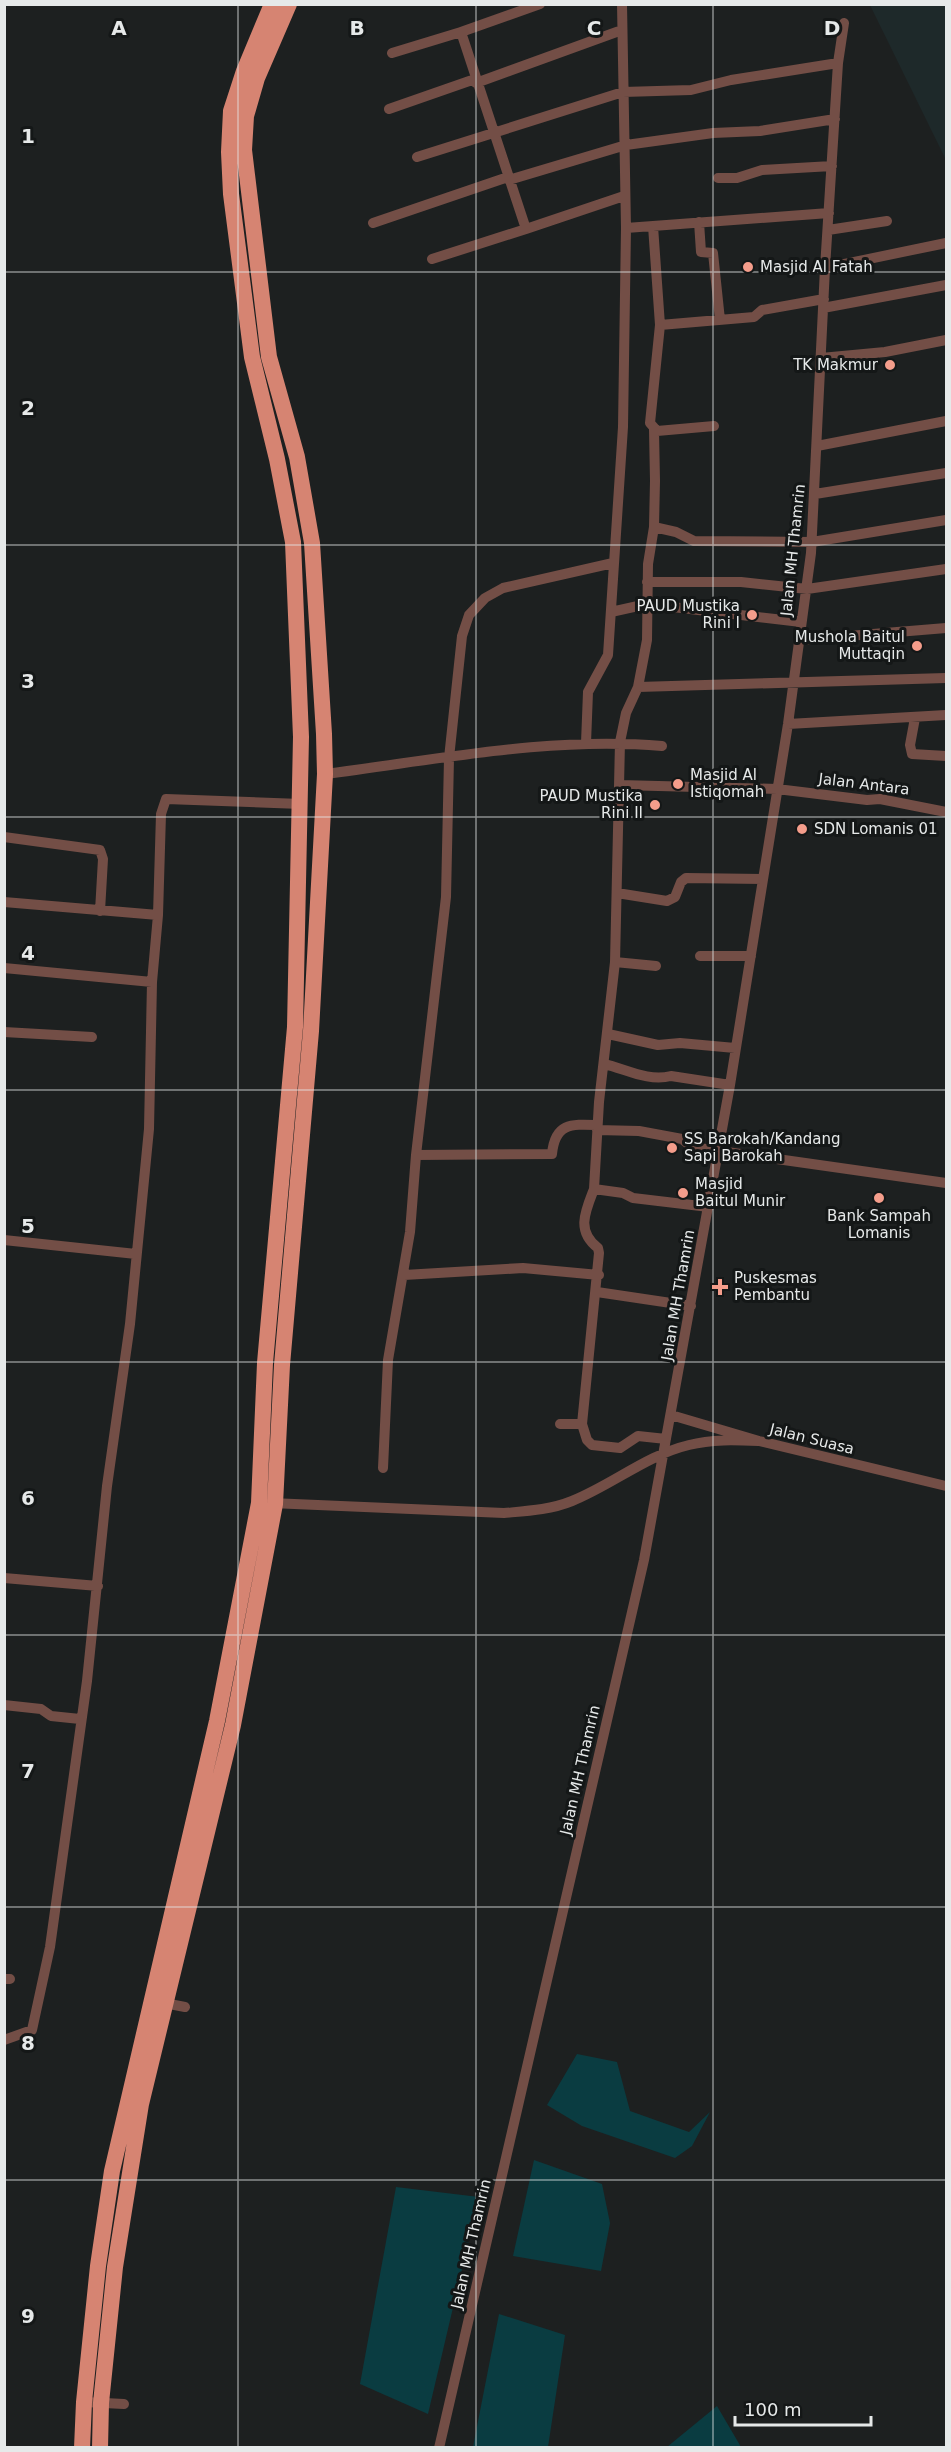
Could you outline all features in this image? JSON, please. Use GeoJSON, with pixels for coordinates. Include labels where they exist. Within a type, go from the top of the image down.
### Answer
{"type":"FeatureCollection","features":[{"type":"Feature","properties":{"kind":"highway"},"geometry":{"type":"LineString","coordinates":[[272,4],[247,62],[231,111],[231,194],[252,357],[278,459],[293,542],[298,624],[302,737],[301,845],[289,1185]]}},
{"type":"Feature","properties":{"kind":"highway"},"geometry":{"type":"LineString","coordinates":[[100,2448],[101,2403],[115,2267],[158,2002],[217,1721],[267,1503],[265,1363],[310,1031],[324,774],[324,734],[312,543],[297,457],[269,357],[244,150],[246,116],[257,78],[289,4]]}},
{"type":"Feature","properties":{"kind":"highway"},"geometry":{"type":"LineString","coordinates":[[298,624],[317,624]]}},
{"type":"Feature","properties":{"kind":"highway"},"geometry":{"type":"LineString","coordinates":[[302,737],[324,734]]}},
{"type":"Feature","properties":{"kind":"highway"},"geometry":{"type":"LineString","coordinates":[[301,845],[320,844]]}},
{"type":"Feature","properties":{"kind":"highway"},"geometry":{"type":"LineString","coordinates":[[82,2448],[84,2402],[112,2171],[158,2002]]}},
{"type":"Feature","properties":{"kind":"street"},"geometry":{"type":"LineString","coordinates":[[392,53],[540,4]]}},
{"type":"Feature","properties":{"kind":"street"},"geometry":{"type":"LineString","coordinates":[[585,743],[588,692],[608,655],[623,427],[626,145],[622,4]]}},
{"type":"Feature","properties":{"kind":"street","name":"Jalan MH Thamrin"},"geometry":{"type":"LineString","coordinates":[[439,2448],[644,1560],[730,1085],[788,724],[807,589],[815,494],[825,268],[838,63],[844,23]]}},
{"type":"Feature","properties":{"kind":"street"},"geometry":{"type":"LineString","coordinates":[[389,109],[622,30]]}},
{"type":"Feature","properties":{"kind":"street"},"geometry":{"type":"LineString","coordinates":[[461,32],[526,229]]}},
{"type":"Feature","properties":{"kind":"street"},"geometry":{"type":"LineString","coordinates":[[417,157],[492,131],[623,92],[691,90],[731,80],[838,63]]}},
{"type":"Feature","properties":{"kind":"street"},"geometry":{"type":"LineString","coordinates":[[373,223],[509,179],[626,145],[713,133],[760,131],[835,119]]}},
{"type":"Feature","properties":{"kind":"street"},"geometry":{"type":"LineString","coordinates":[[718,178],[737,177],[762,171],[832,166]]}},
{"type":"Feature","properties":{"kind":"street"},"geometry":{"type":"LineString","coordinates":[[432,259],[624,196]]}},
{"type":"Feature","properties":{"kind":"street"},"geometry":{"type":"LineString","coordinates":[[626,228],[829,213]]}},
{"type":"Feature","properties":{"kind":"street"},"geometry":{"type":"LineString","coordinates":[[828,230],[887,221]]}},
{"type":"Feature","properties":{"kind":"street"},"geometry":{"type":"LineString","coordinates":[[699,222],[701,252],[713,253],[720,320]]}},
{"type":"Feature","properties":{"kind":"street"},"geometry":{"type":"LineString","coordinates":[[653,226],[660,325],[650,416],[650,423],[654,430],[654,527],[647,582],[648,631],[638,687],[626,713],[620,742],[615,962],[597,1128],[594,1189],[584,1229],[589,1242],[598,1248],[599,1275],[582,1424],[587,1440],[592,1445],[620,1448],[641,1435],[666,1439]]}},
{"type":"Feature","properties":{"kind":"street"},"geometry":{"type":"LineString","coordinates":[[825,268],[946,243]]}},
{"type":"Feature","properties":{"kind":"street"},"geometry":{"type":"LineString","coordinates":[[660,325],[754,317],[762,310],[824,304],[946,285]]}},
{"type":"Feature","properties":{"kind":"street"},"geometry":{"type":"LineString","coordinates":[[821,358],[885,352],[946,340]]}},
{"type":"Feature","properties":{"kind":"street"},"geometry":{"type":"LineString","coordinates":[[817,446],[946,421]]}},
{"type":"Feature","properties":{"kind":"street"},"geometry":{"type":"LineString","coordinates":[[654,430],[714,426]]}},
{"type":"Feature","properties":{"kind":"street"},"geometry":{"type":"LineString","coordinates":[[815,494],[946,473]]}},
{"type":"Feature","properties":{"kind":"street"},"geometry":{"type":"LineString","coordinates":[[654,527],[670,530],[694,541],[812,542],[946,520]]}},
{"type":"Feature","properties":{"kind":"street"},"geometry":{"type":"LineString","coordinates":[[383,1468],[388,1360],[404,1275],[446,897],[449,758],[462,636],[469,615],[485,598],[507,586],[613,563]]}},
{"type":"Feature","properties":{"kind":"street"},"geometry":{"type":"LineString","coordinates":[[647,582],[752,583],[807,589],[946,570]]}},
{"type":"Feature","properties":{"kind":"street"},"geometry":{"type":"LineString","coordinates":[[610,612],[647,604],[801,622]]}},
{"type":"Feature","properties":{"kind":"street"},"geometry":{"type":"LineString","coordinates":[[800,640],[946,628]]}},
{"type":"Feature","properties":{"kind":"street"},"geometry":{"type":"LineString","coordinates":[[638,687],[747,682],[794,684],[946,678]]}},
{"type":"Feature","properties":{"kind":"street"},"geometry":{"type":"LineString","coordinates":[[788,724],[946,715]]}},
{"type":"Feature","properties":{"kind":"street"},"geometry":{"type":"LineString","coordinates":[[915,718],[910,745],[912,754],[946,756]]}},
{"type":"Feature","properties":{"kind":"street"},"geometry":{"type":"LineString","coordinates":[[324,774],[585,743],[620,742],[662,746]]}},
{"type":"Feature","properties":{"kind":"street","name":"Jalan Antara"},"geometry":{"type":"LineString","coordinates":[[620,785],[777,789],[867,800],[880,799],[946,812]]}},
{"type":"Feature","properties":{"kind":"street"},"geometry":{"type":"LineString","coordinates":[[4,2040],[32,2030],[50,1947],[98,1586],[149,1129],[152,982],[158,915],[161,814],[166,799],[301,804]]}},
{"type":"Feature","properties":{"kind":"street"},"geometry":{"type":"LineString","coordinates":[[4,837],[100,850],[103,858],[100,911]]}},
{"type":"Feature","properties":{"kind":"street"},"geometry":{"type":"LineString","coordinates":[[616,892],[666,901],[675,897],[681,882],[686,878],[763,879]]}},
{"type":"Feature","properties":{"kind":"street"},"geometry":{"type":"LineString","coordinates":[[4,902],[158,915]]}},
{"type":"Feature","properties":{"kind":"street"},"geometry":{"type":"LineString","coordinates":[[700,956],[751,956]]}},
{"type":"Feature","properties":{"kind":"street"},"geometry":{"type":"LineString","coordinates":[[615,962],[657,966]]}},
{"type":"Feature","properties":{"kind":"street"},"geometry":{"type":"LineString","coordinates":[[4,968],[152,982]]}},
{"type":"Feature","properties":{"kind":"street"},"geometry":{"type":"LineString","coordinates":[[4,1032],[92,1037]]}},
{"type":"Feature","properties":{"kind":"street"},"geometry":{"type":"LineString","coordinates":[[608,1034],[658,1045],[680,1043],[735,1048]]}},
{"type":"Feature","properties":{"kind":"street"},"geometry":{"type":"LineString","coordinates":[[604,1064],[634,1074],[662,1078],[671,1076],[730,1085]]}},
{"type":"Feature","properties":{"kind":"street"},"geometry":{"type":"LineString","coordinates":[[416,1155],[552,1154],[553,1140],[566,1127],[574,1124],[639,1131],[682,1139],[692,1148],[946,1183]]}},
{"type":"Feature","properties":{"kind":"street"},"geometry":{"type":"LineString","coordinates":[[594,1189],[623,1193],[633,1198],[709,1207]]}},
{"type":"Feature","properties":{"kind":"street"},"geometry":{"type":"LineString","coordinates":[[4,1240],[136,1254]]}},
{"type":"Feature","properties":{"kind":"street"},"geometry":{"type":"LineString","coordinates":[[404,1275],[523,1268],[599,1275]]}},
{"type":"Feature","properties":{"kind":"street"},"geometry":{"type":"LineString","coordinates":[[597,1292],[691,1306]]}},
{"type":"Feature","properties":{"kind":"street","name":"Jalan Suasa"},"geometry":{"type":"LineString","coordinates":[[671,1415],[759,1441],[946,1486]]}},
{"type":"Feature","properties":{"kind":"street"},"geometry":{"type":"LineString","coordinates":[[560,1424],[582,1424]]}},
{"type":"Feature","properties":{"kind":"street"},"geometry":{"type":"LineString","coordinates":[[267,1503],[504,1513],[533,1511],[578,1498],[664,1453],[711,1441],[759,1441]]}},
{"type":"Feature","properties":{"kind":"street"},"geometry":{"type":"LineString","coordinates":[[4,1578],[98,1586]]}},
{"type":"Feature","properties":{"kind":"street"},"geometry":{"type":"LineString","coordinates":[[4,1705],[41,1709],[51,1716],[80,1719]]}},
{"type":"Feature","properties":{"kind":"street"},"geometry":{"type":"LineString","coordinates":[[158,2002],[185,2007]]}},
{"type":"Feature","properties":{"kind":"street"},"geometry":{"type":"LineString","coordinates":[[84,2402],[124,2404]]}},
{"type":"Feature","properties":{"kind":"shaded area"},"geometry":{"type":"Polygon","coordinates":[[[870,5],[946,5],[946,160],[870,5]]]}},
{"type":"Feature","properties":{"kind":"shaded area"},"geometry":{"type":"Polygon","coordinates":[[[577,2054],[617,2062],[630,2111],[689,2132],[710,2112],[692,2146],[675,2158],[582,2126],[547,2105],[577,2054]]]}},
{"type":"Feature","properties":{"kind":"shaded area"},"geometry":{"type":"Polygon","coordinates":[[[534,2160],[602,2184],[610,2223],[601,2271],[513,2256],[534,2160]]]}},
{"type":"Feature","properties":{"kind":"shaded area"},"geometry":{"type":"Polygon","coordinates":[[[396,2187],[479,2197],[428,2414],[360,2384],[396,2187]]]}},
{"type":"Feature","properties":{"kind":"shaded area"},"geometry":{"type":"Polygon","coordinates":[[[499,2314],[565,2335],[548,2447],[473,2447],[499,2314]]]}},
{"type":"Feature","properties":{"kind":"shaded area"},"geometry":{"type":"Polygon","coordinates":[[[717,2406],[741,2447],[667,2447],[717,2406]]]}},
{"type":"Feature","properties":{"kind":"place","name":"Masjid Al Fatah"},"geometry":{"type":"Point","coordinates":[748,267]}},
{"type":"Feature","properties":{"kind":"place","name":"TK Makmur"},"geometry":{"type":"Point","coordinates":[890,365]}},
{"type":"Feature","properties":{"kind":"place","name":"PAUD Mustika Rini I"},"geometry":{"type":"Point","coordinates":[752,615]}},
{"type":"Feature","properties":{"kind":"place","name":"Mushola Baitul Muttaqin"},"geometry":{"type":"Point","coordinates":[917,646]}},
{"type":"Feature","properties":{"kind":"place","name":"Masjid Al Istiqomah"},"geometry":{"type":"Point","coordinates":[678,784]}},
{"type":"Feature","properties":{"kind":"place","name":"PAUD Mustika Rini II"},"geometry":{"type":"Point","coordinates":[655,805]}},
{"type":"Feature","properties":{"kind":"place","name":"SDN Lomanis 01"},"geometry":{"type":"Point","coordinates":[802,829]}},
{"type":"Feature","properties":{"kind":"place","name":"SS Barokah/Kandang Sapi Barokah"},"geometry":{"type":"Point","coordinates":[672,1148]}},
{"type":"Feature","properties":{"kind":"place","name":"Masjid Baitul Munir"},"geometry":{"type":"Point","coordinates":[683,1193]}},
{"type":"Feature","properties":{"kind":"place","name":"Bank Sampah Lomanis"},"geometry":{"type":"Point","coordinates":[879,1198]}},
{"type":"Feature","properties":{"kind":"place","name":"Puskesmas Pembantu"},"geometry":{"type":"Point","coordinates":[720,1287]}}]}
